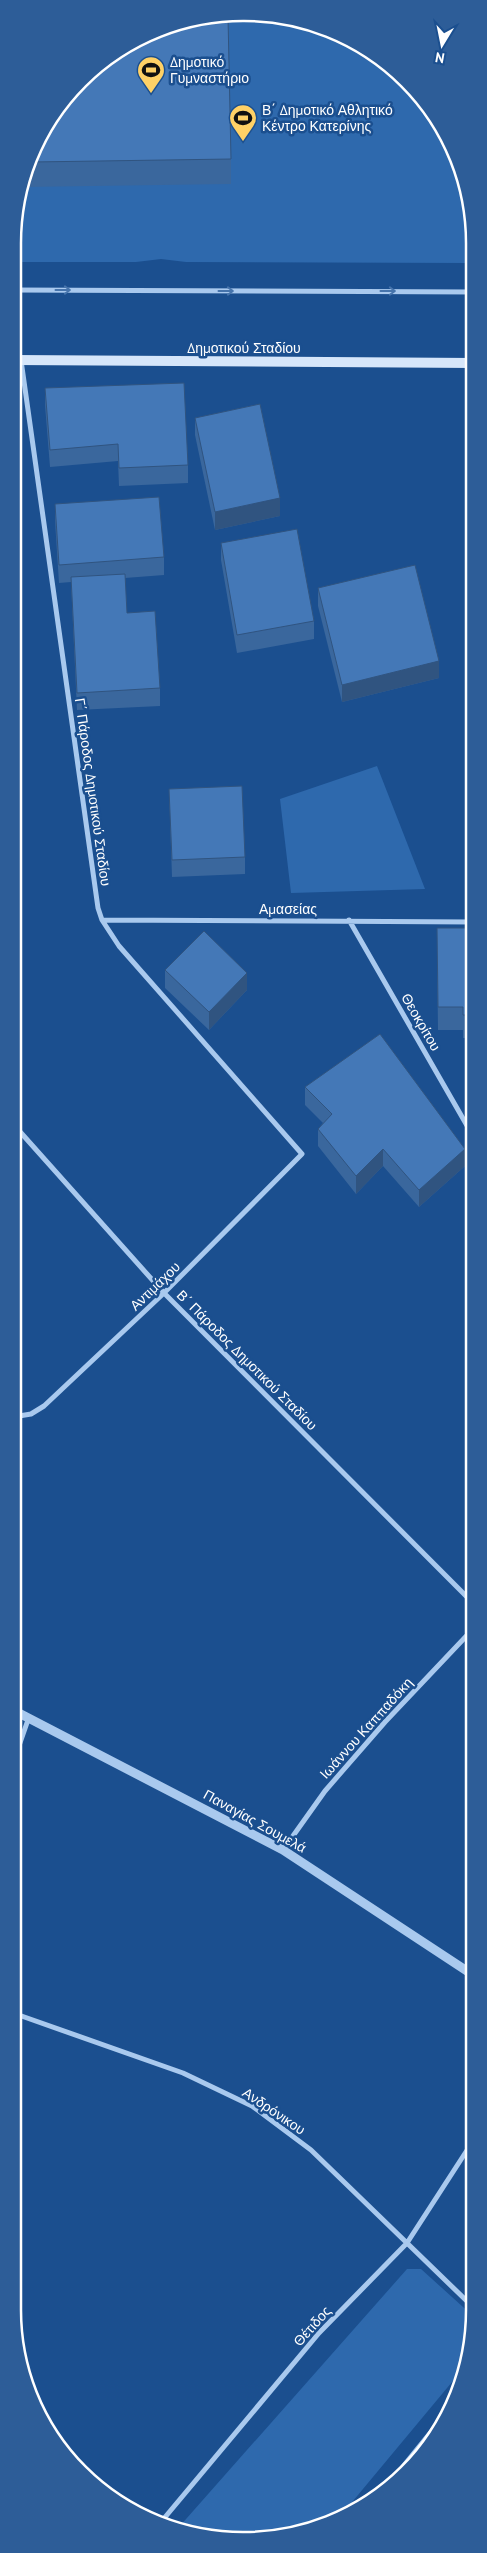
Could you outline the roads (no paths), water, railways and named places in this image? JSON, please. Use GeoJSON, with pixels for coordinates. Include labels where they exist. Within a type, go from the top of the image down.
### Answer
{"type":"FeatureCollection","features":[{"type":"Feature","properties":{"kind":"main road","name":"Δημοτικού Σταδίου"},"geometry":{"type":"LineString","coordinates":[[21,360],[466,363]]}},
{"type":"Feature","properties":{"kind":"street"},"geometry":{"type":"LineString","coordinates":[[21,290],[466,292]]}},
{"type":"Feature","properties":{"kind":"street","name":"Γ΄ Πάροδος Δημοτικού Σταδίου"},"geometry":{"type":"LineString","coordinates":[[21,381],[98,908],[102,920],[119,946],[302,1154]]}},
{"type":"Feature","properties":{"kind":"street","name":"Αμασείας"},"geometry":{"type":"LineString","coordinates":[[102,920],[466,922]]}},
{"type":"Feature","properties":{"kind":"street","name":"Θεοκρίτου"},"geometry":{"type":"LineString","coordinates":[[349,920],[466,1124]]}},
{"type":"Feature","properties":{"kind":"street","name":"Β΄ Πάροδος Δημοτικού Σταδίου"},"geometry":{"type":"LineString","coordinates":[[21,1133],[164,1293],[466,1596]]}},
{"type":"Feature","properties":{"kind":"street","name":"Αντιμάχου"},"geometry":{"type":"LineString","coordinates":[[21,1416],[31,1414],[44,1406],[164,1293],[302,1154]]}},
{"type":"Feature","properties":{"kind":"street","name":"Ιωάννου Καππαδόκη"},"geometry":{"type":"LineString","coordinates":[[283,1850],[325,1791],[385,1722],[466,1635]]}},
{"type":"Feature","properties":{"kind":"street","name":"Παναγίας Σουμελά"},"geometry":{"type":"LineString","coordinates":[[21,1714],[283,1850],[466,1970]]}},
{"type":"Feature","properties":{"kind":"street"},"geometry":{"type":"LineString","coordinates":[[21,1740],[29,1717]]}},
{"type":"Feature","properties":{"kind":"street","name":"Ανδρόνικου"},"geometry":{"type":"LineString","coordinates":[[21,2016],[183,2073],[252,2106],[311,2150],[466,2300]]}},
{"type":"Feature","properties":{"kind":"street","name":"Θέτιδος"},"geometry":{"type":"LineString","coordinates":[[165,2517],[319,2333],[407,2243],[466,2152]]}},
{"type":"Feature","properties":{"kind":"place","name":"Δημοτικό Γυμναστήριο"},"geometry":{"type":"Point","coordinates":[151,94]}},
{"type":"Feature","properties":{"kind":"place","name":"Β΄ Δημοτικό Αθλητικό Κέντρο Κατερίνης"},"geometry":{"type":"Point","coordinates":[243,142]}}]}
